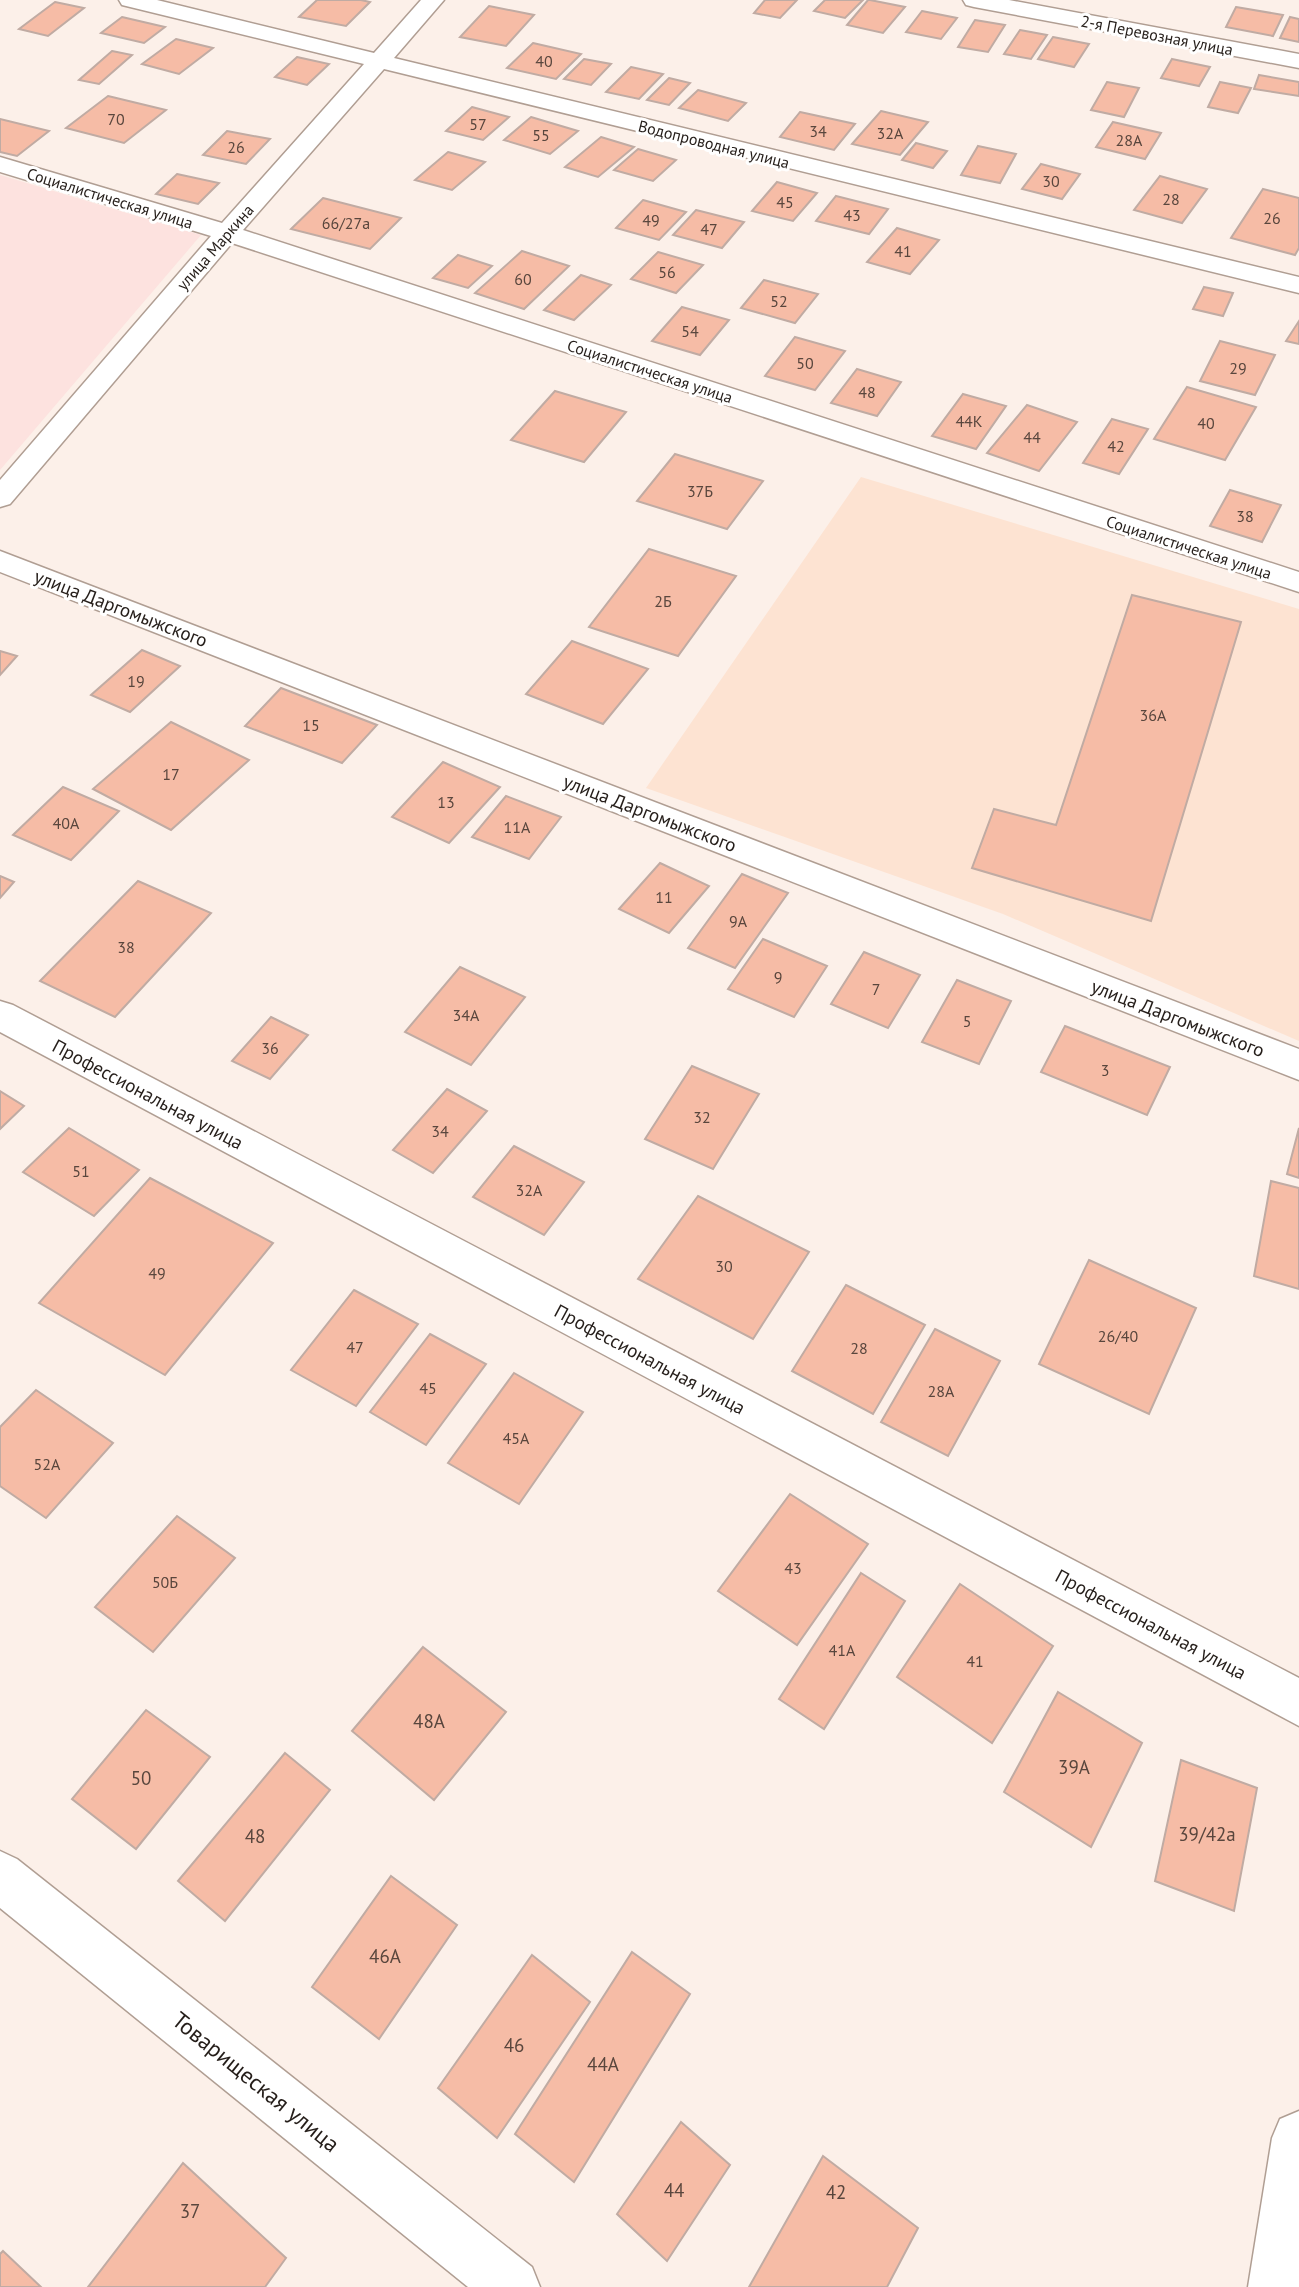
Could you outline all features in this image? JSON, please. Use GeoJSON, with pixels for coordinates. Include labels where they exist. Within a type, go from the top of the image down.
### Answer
{"type":"FeatureCollection","features":[{"type":"Feature","properties":{"kind":"street","name":"Водопроводная улица"},"geometry":{"type":"LineString","coordinates":[[130,0],[1299,285]]}},
{"type":"Feature","properties":{"kind":"street","name":"улица Маркина"},"geometry":{"type":"LineString","coordinates":[[0,498],[227,233],[433,0]]}},
{"type":"Feature","properties":{"kind":"street","name":"2-я Перевозная улица"},"geometry":{"type":"LineString","coordinates":[[974,0],[1299,61]]}},
{"type":"Feature","properties":{"kind":"street","name":"Социалистическая улица"},"geometry":{"type":"LineString","coordinates":[[0,164],[227,233],[1299,582]]}},
{"type":"Feature","properties":{"kind":"street","name":"улица Даргомыжского"},"geometry":{"type":"LineString","coordinates":[[0,561],[1299,1065]]}},
{"type":"Feature","properties":{"kind":"street","name":"Профессиональная улица"},"geometry":{"type":"LineString","coordinates":[[0,1015],[1299,1703]]}},
{"type":"Feature","properties":{"kind":"street","name":"Товарищеская улица"},"geometry":{"type":"LineString","coordinates":[[0,1876],[512,2287]]}},
{"type":"Feature","properties":{"kind":"street"},"geometry":{"type":"LineString","coordinates":[[1276,2287],[1299,2138]]}},
{"type":"Feature","properties":{"kind":"shaded area"},"geometry":{"type":"Polygon","coordinates":[[[0,175],[201,235],[0,470],[0,175]]]}},
{"type":"Feature","properties":{"kind":"shaded area"},"geometry":{"type":"Polygon","coordinates":[[[861,477],[1299,609],[1299,1041],[1003,914],[646,788],[861,477]]]}},
{"type":"Feature","properties":{"kind":"building"},"geometry":{"type":"Polygon","coordinates":[[[317,0],[370,2],[346,26],[299,17],[317,0]]]}},
{"type":"Feature","properties":{"kind":"building"},"geometry":{"type":"Polygon","coordinates":[[[765,0],[797,0],[780,18],[754,13],[765,0]]]}},
{"type":"Feature","properties":{"kind":"building"},"geometry":{"type":"Polygon","coordinates":[[[825,0],[863,0],[845,18],[814,11],[825,0]]]}},
{"type":"Feature","properties":{"kind":"building"},"geometry":{"type":"Polygon","coordinates":[[[868,0],[905,7],[883,33],[847,25],[868,0]]]}},
{"type":"Feature","properties":{"kind":"building"},"geometry":{"type":"Polygon","coordinates":[[[55,2],[84,8],[48,36],[19,29],[55,2]]]}},
{"type":"Feature","properties":{"kind":"building"},"geometry":{"type":"Polygon","coordinates":[[[489,6],[534,15],[506,46],[460,37],[489,6]]]}},
{"type":"Feature","properties":{"kind":"building"},"geometry":{"type":"Polygon","coordinates":[[[1236,7],[1283,15],[1273,36],[1226,27],[1236,7]]]}},
{"type":"Feature","properties":{"kind":"building"},"geometry":{"type":"Polygon","coordinates":[[[922,11],[957,18],[941,39],[906,32],[922,11]]]}},
{"type":"Feature","properties":{"kind":"building"},"geometry":{"type":"Polygon","coordinates":[[[122,17],[165,27],[144,43],[101,33],[122,17]]]}},
{"type":"Feature","properties":{"kind":"building"},"geometry":{"type":"Polygon","coordinates":[[[1290,17],[1299,19],[1299,42],[1280,38],[1290,17]]]}},
{"type":"Feature","properties":{"kind":"building"},"geometry":{"type":"Polygon","coordinates":[[[975,20],[1005,25],[988,52],[958,47],[975,20]]]}},
{"type":"Feature","properties":{"kind":"building"},"geometry":{"type":"Polygon","coordinates":[[[1020,30],[1047,35],[1031,59],[1004,54],[1020,30]]]}},
{"type":"Feature","properties":{"kind":"building"},"geometry":{"type":"Polygon","coordinates":[[[1053,37],[1089,44],[1074,67],[1038,59],[1053,37]]]}},
{"type":"Feature","properties":{"kind":"building"},"geometry":{"type":"Polygon","coordinates":[[[176,39],[213,48],[179,74],[142,64],[176,39]]]}},
{"type":"Feature","properties":{"kind":"building"},"geometry":{"type":"Polygon","coordinates":[[[533,43],[581,54],[556,79],[507,68],[533,43]]]}},
{"type":"Feature","properties":{"kind":"building"},"geometry":{"type":"Polygon","coordinates":[[[112,51],[132,55],[99,84],[79,80],[112,51]]]}},
{"type":"Feature","properties":{"kind":"building"},"geometry":{"type":"Polygon","coordinates":[[[297,57],[329,64],[307,85],[275,77],[297,57]]]}},
{"type":"Feature","properties":{"kind":"building"},"geometry":{"type":"Polygon","coordinates":[[[584,59],[611,64],[591,85],[564,79],[584,59]]]}},
{"type":"Feature","properties":{"kind":"building"},"geometry":{"type":"Polygon","coordinates":[[[1172,59],[1210,67],[1199,86],[1161,78],[1172,59]]]}},
{"type":"Feature","properties":{"kind":"building"},"geometry":{"type":"Polygon","coordinates":[[[631,67],[663,74],[639,99],[606,92],[631,67]]]}},
{"type":"Feature","properties":{"kind":"building"},"geometry":{"type":"Polygon","coordinates":[[[1259,75],[1299,82],[1299,96],[1254,89],[1259,75]]]}},
{"type":"Feature","properties":{"kind":"building"},"geometry":{"type":"Polygon","coordinates":[[[669,78],[690,83],[669,105],[647,100],[669,78]]]}},
{"type":"Feature","properties":{"kind":"building"},"geometry":{"type":"Polygon","coordinates":[[[1107,82],[1139,88],[1124,117],[1091,110],[1107,82]]]}},
{"type":"Feature","properties":{"kind":"building"},"geometry":{"type":"Polygon","coordinates":[[[1220,82],[1251,88],[1238,113],[1208,107],[1220,82]]]}},
{"type":"Feature","properties":{"kind":"building"},"geometry":{"type":"Polygon","coordinates":[[[698,90],[746,103],[728,121],[679,108],[698,90]]]}},
{"type":"Feature","properties":{"kind":"building"},"geometry":{"type":"Polygon","coordinates":[[[108,96],[166,110],[124,143],[66,128],[108,96]]]}},
{"type":"Feature","properties":{"kind":"building"},"geometry":{"type":"Polygon","coordinates":[[[472,107],[509,117],[483,140],[446,131],[472,107]]]}},
{"type":"Feature","properties":{"kind":"building"},"geometry":{"type":"Polygon","coordinates":[[[881,111],[928,122],[900,155],[852,144],[881,111]]]}},
{"type":"Feature","properties":{"kind":"building"},"geometry":{"type":"Polygon","coordinates":[[[800,112],[855,124],[834,150],[780,137],[800,112]]]}},
{"type":"Feature","properties":{"kind":"building"},"geometry":{"type":"Polygon","coordinates":[[[531,117],[578,131],[550,154],[504,140],[531,117]]]}},
{"type":"Feature","properties":{"kind":"building"},"geometry":{"type":"Polygon","coordinates":[[[0,119],[49,131],[17,156],[0,152],[0,119]]]}},
{"type":"Feature","properties":{"kind":"building"},"geometry":{"type":"Polygon","coordinates":[[[1113,122],[1161,133],[1145,159],[1096,147],[1113,122]]]}},
{"type":"Feature","properties":{"kind":"building"},"geometry":{"type":"Polygon","coordinates":[[[227,131],[270,139],[246,164],[203,155],[227,131]]]}},
{"type":"Feature","properties":{"kind":"building"},"geometry":{"type":"Polygon","coordinates":[[[601,137],[634,147],[598,177],[565,167],[601,137]]]}},
{"type":"Feature","properties":{"kind":"building"},"geometry":{"type":"Polygon","coordinates":[[[916,143],[947,151],[933,168],[902,160],[916,143]]]}},
{"type":"Feature","properties":{"kind":"building"},"geometry":{"type":"Polygon","coordinates":[[[978,146],[1016,154],[1000,183],[961,175],[978,146]]]}},
{"type":"Feature","properties":{"kind":"building"},"geometry":{"type":"Polygon","coordinates":[[[638,149],[676,160],[653,181],[614,170],[638,149]]]}},
{"type":"Feature","properties":{"kind":"building"},"geometry":{"type":"Polygon","coordinates":[[[448,152],[485,162],[452,190],[415,180],[448,152]]]}},
{"type":"Feature","properties":{"kind":"building"},"geometry":{"type":"Polygon","coordinates":[[[1041,164],[1080,174],[1062,199],[1022,189],[1041,164]]]}},
{"type":"Feature","properties":{"kind":"building"},"geometry":{"type":"Polygon","coordinates":[[[177,174],[219,183],[198,204],[156,194],[177,174]]]}},
{"type":"Feature","properties":{"kind":"building"},"geometry":{"type":"Polygon","coordinates":[[[1160,176],[1207,189],[1182,223],[1134,210],[1160,176]]]}},
{"type":"Feature","properties":{"kind":"building"},"geometry":{"type":"Polygon","coordinates":[[[777,182],[817,193],[793,221],[752,211],[777,182]]]}},
{"type":"Feature","properties":{"kind":"building"},"geometry":{"type":"Polygon","coordinates":[[[1263,189],[1299,198],[1299,248],[1295,255],[1231,238],[1263,189]]]}},
{"type":"Feature","properties":{"kind":"building"},"geometry":{"type":"Polygon","coordinates":[[[836,196],[888,209],[869,234],[816,221],[836,196]]]}},
{"type":"Feature","properties":{"kind":"building"},"geometry":{"type":"Polygon","coordinates":[[[323,198],[401,218],[370,249],[291,229],[323,198]]]}},
{"type":"Feature","properties":{"kind":"building"},"geometry":{"type":"Polygon","coordinates":[[[643,200],[686,212],[659,240],[616,228],[643,200]]]}},
{"type":"Feature","properties":{"kind":"building"},"geometry":{"type":"Polygon","coordinates":[[[696,210],[744,222],[722,248],[673,235],[696,210]]]}},
{"type":"Feature","properties":{"kind":"building"},"geometry":{"type":"Polygon","coordinates":[[[897,228],[939,240],[910,274],[867,262],[897,228]]]}},
{"type":"Feature","properties":{"kind":"building"},"geometry":{"type":"Polygon","coordinates":[[[522,251],[569,266],[524,309],[475,293],[522,251]]]}},
{"type":"Feature","properties":{"kind":"building"},"geometry":{"type":"Polygon","coordinates":[[[658,252],[703,265],[676,293],[631,279],[658,252]]]}},
{"type":"Feature","properties":{"kind":"building"},"geometry":{"type":"Polygon","coordinates":[[[458,255],[492,266],[468,288],[433,278],[458,255]]]}},
{"type":"Feature","properties":{"kind":"building"},"geometry":{"type":"Polygon","coordinates":[[[581,275],[611,285],[574,320],[544,310],[581,275]]]}},
{"type":"Feature","properties":{"kind":"building"},"geometry":{"type":"Polygon","coordinates":[[[764,280],[818,294],[795,323],[741,308],[764,280]]]}},
{"type":"Feature","properties":{"kind":"building"},"geometry":{"type":"Polygon","coordinates":[[[1204,287],[1233,293],[1223,316],[1193,309],[1204,287]]]}},
{"type":"Feature","properties":{"kind":"building"},"geometry":{"type":"Polygon","coordinates":[[[682,307],[729,320],[700,355],[652,341],[682,307]]]}},
{"type":"Feature","properties":{"kind":"building"},"geometry":{"type":"Polygon","coordinates":[[[1299,321],[1299,344],[1286,341],[1299,321]]]}},
{"type":"Feature","properties":{"kind":"building"},"geometry":{"type":"Polygon","coordinates":[[[795,337],[845,351],[815,390],[765,376],[795,337]]]}},
{"type":"Feature","properties":{"kind":"building"},"geometry":{"type":"Polygon","coordinates":[[[1220,341],[1275,355],[1255,395],[1200,381],[1220,341]]]}},
{"type":"Feature","properties":{"kind":"building"},"geometry":{"type":"Polygon","coordinates":[[[857,369],[901,382],[877,416],[831,403],[857,369]]]}},
{"type":"Feature","properties":{"kind":"building"},"geometry":{"type":"Polygon","coordinates":[[[1187,387],[1256,407],[1225,460],[1154,439],[1187,387]]]}},
{"type":"Feature","properties":{"kind":"building"},"geometry":{"type":"Polygon","coordinates":[[[555,391],[626,412],[584,462],[511,440],[555,391]]]}},
{"type":"Feature","properties":{"kind":"building"},"geometry":{"type":"Polygon","coordinates":[[[963,394],[1006,406],[976,449],[932,436],[963,394]]]}},
{"type":"Feature","properties":{"kind":"building"},"geometry":{"type":"Polygon","coordinates":[[[1027,405],[1077,422],[1039,471],[987,453],[1027,405]]]}},
{"type":"Feature","properties":{"kind":"building"},"geometry":{"type":"Polygon","coordinates":[[[1112,419],[1148,429],[1119,474],[1083,463],[1112,419]]]}},
{"type":"Feature","properties":{"kind":"building"},"geometry":{"type":"Polygon","coordinates":[[[675,454],[763,481],[727,529],[637,501],[675,454]]]}},
{"type":"Feature","properties":{"kind":"building"},"geometry":{"type":"Polygon","coordinates":[[[1230,490],[1281,505],[1262,542],[1210,526],[1230,490]]]}},
{"type":"Feature","properties":{"kind":"building"},"geometry":{"type":"Polygon","coordinates":[[[649,549],[736,576],[678,656],[589,627],[649,549]]]}},
{"type":"Feature","properties":{"kind":"building"},"geometry":{"type":"Polygon","coordinates":[[[1132,595],[1241,622],[1151,921],[972,868],[994,809],[1056,825],[1132,595]]]}},
{"type":"Feature","properties":{"kind":"building"},"geometry":{"type":"Polygon","coordinates":[[[572,641],[648,669],[603,724],[526,694],[572,641]]]}},
{"type":"Feature","properties":{"kind":"building"},"geometry":{"type":"Polygon","coordinates":[[[142,650],[180,666],[130,712],[91,695],[142,650]]]}},
{"type":"Feature","properties":{"kind":"building"},"geometry":{"type":"Polygon","coordinates":[[[0,651],[17,656],[0,675],[0,651]]]}},
{"type":"Feature","properties":{"kind":"building"},"geometry":{"type":"Polygon","coordinates":[[[281,688],[377,725],[342,763],[245,726],[281,688]]]}},
{"type":"Feature","properties":{"kind":"building"},"geometry":{"type":"Polygon","coordinates":[[[171,722],[249,760],[171,830],[93,789],[171,722]]]}},
{"type":"Feature","properties":{"kind":"building"},"geometry":{"type":"Polygon","coordinates":[[[443,762],[500,787],[449,843],[392,817],[443,762]]]}},
{"type":"Feature","properties":{"kind":"building"},"geometry":{"type":"Polygon","coordinates":[[[63,787],[119,811],[71,860],[13,835],[63,787]]]}},
{"type":"Feature","properties":{"kind":"building"},"geometry":{"type":"Polygon","coordinates":[[[506,796],[561,817],[529,859],[472,837],[506,796]]]}},
{"type":"Feature","properties":{"kind":"building"},"geometry":{"type":"Polygon","coordinates":[[[660,863],[709,886],[669,933],[619,909],[660,863]]]}},
{"type":"Feature","properties":{"kind":"building"},"geometry":{"type":"Polygon","coordinates":[[[742,874],[788,893],[735,968],[688,948],[742,874]]]}},
{"type":"Feature","properties":{"kind":"building"},"geometry":{"type":"Polygon","coordinates":[[[0,876],[14,882],[0,898],[0,876]]]}},
{"type":"Feature","properties":{"kind":"building"},"geometry":{"type":"Polygon","coordinates":[[[138,881],[211,913],[115,1017],[40,981],[138,881]]]}},
{"type":"Feature","properties":{"kind":"building"},"geometry":{"type":"Polygon","coordinates":[[[763,939],[827,966],[794,1017],[728,989],[763,939]]]}},
{"type":"Feature","properties":{"kind":"building"},"geometry":{"type":"Polygon","coordinates":[[[864,952],[920,975],[888,1028],[831,1004],[864,952]]]}},
{"type":"Feature","properties":{"kind":"building"},"geometry":{"type":"Polygon","coordinates":[[[460,967],[525,997],[471,1065],[405,1032],[460,967]]]}},
{"type":"Feature","properties":{"kind":"building"},"geometry":{"type":"Polygon","coordinates":[[[957,980],[1011,1001],[979,1064],[922,1042],[957,980]]]}},
{"type":"Feature","properties":{"kind":"building"},"geometry":{"type":"Polygon","coordinates":[[[271,1017],[308,1035],[270,1079],[232,1061],[271,1017]]]}},
{"type":"Feature","properties":{"kind":"building"},"geometry":{"type":"Polygon","coordinates":[[[1065,1026],[1170,1067],[1147,1115],[1041,1072],[1065,1026]]]}},
{"type":"Feature","properties":{"kind":"building"},"geometry":{"type":"Polygon","coordinates":[[[692,1066],[759,1094],[713,1169],[645,1139],[692,1066]]]}},
{"type":"Feature","properties":{"kind":"building"},"geometry":{"type":"Polygon","coordinates":[[[447,1089],[487,1111],[433,1173],[393,1150],[447,1089]]]}},
{"type":"Feature","properties":{"kind":"building"},"geometry":{"type":"Polygon","coordinates":[[[0,1091],[24,1106],[0,1129],[0,1091]]]}},
{"type":"Feature","properties":{"kind":"building"},"geometry":{"type":"Polygon","coordinates":[[[69,1128],[139,1170],[94,1216],[23,1172],[69,1128]]]}},
{"type":"Feature","properties":{"kind":"building"},"geometry":{"type":"Polygon","coordinates":[[[1299,1128],[1299,1178],[1287,1174],[1299,1128]]]}},
{"type":"Feature","properties":{"kind":"building"},"geometry":{"type":"Polygon","coordinates":[[[514,1146],[584,1182],[544,1235],[473,1197],[514,1146]]]}},
{"type":"Feature","properties":{"kind":"building"},"geometry":{"type":"Polygon","coordinates":[[[150,1178],[273,1243],[165,1375],[39,1303],[150,1178]]]}},
{"type":"Feature","properties":{"kind":"building"},"geometry":{"type":"Polygon","coordinates":[[[1271,1181],[1299,1188],[1299,1289],[1254,1276],[1271,1181]]]}},
{"type":"Feature","properties":{"kind":"building"},"geometry":{"type":"Polygon","coordinates":[[[698,1196],[809,1252],[753,1339],[638,1279],[698,1196]]]}},
{"type":"Feature","properties":{"kind":"building"},"geometry":{"type":"Polygon","coordinates":[[[1089,1260],[1196,1308],[1149,1414],[1039,1364],[1089,1260]]]}},
{"type":"Feature","properties":{"kind":"building"},"geometry":{"type":"Polygon","coordinates":[[[846,1285],[925,1325],[873,1414],[792,1371],[846,1285]]]}},
{"type":"Feature","properties":{"kind":"building"},"geometry":{"type":"Polygon","coordinates":[[[354,1290],[418,1324],[356,1406],[291,1370],[354,1290]]]}},
{"type":"Feature","properties":{"kind":"building"},"geometry":{"type":"Polygon","coordinates":[[[935,1329],[1000,1361],[948,1456],[881,1422],[935,1329]]]}},
{"type":"Feature","properties":{"kind":"building"},"geometry":{"type":"Polygon","coordinates":[[[430,1334],[486,1364],[426,1445],[370,1412],[430,1334]]]}},
{"type":"Feature","properties":{"kind":"building"},"geometry":{"type":"Polygon","coordinates":[[[514,1373],[583,1412],[519,1504],[448,1463],[514,1373]]]}},
{"type":"Feature","properties":{"kind":"building"},"geometry":{"type":"Polygon","coordinates":[[[36,1390],[113,1443],[46,1518],[0,1486],[0,1427],[36,1390]]]}},
{"type":"Feature","properties":{"kind":"building"},"geometry":{"type":"Polygon","coordinates":[[[790,1494],[868,1544],[797,1645],[718,1591],[790,1494]]]}},
{"type":"Feature","properties":{"kind":"building"},"geometry":{"type":"Polygon","coordinates":[[[177,1516],[235,1558],[153,1652],[95,1607],[177,1516]]]}},
{"type":"Feature","properties":{"kind":"building"},"geometry":{"type":"Polygon","coordinates":[[[861,1573],[905,1601],[824,1729],[779,1699],[861,1573]]]}},
{"type":"Feature","properties":{"kind":"building"},"geometry":{"type":"Polygon","coordinates":[[[960,1584],[1053,1646],[992,1743],[897,1677],[960,1584]]]}},
{"type":"Feature","properties":{"kind":"building"},"geometry":{"type":"Polygon","coordinates":[[[423,1647],[506,1712],[434,1800],[352,1731],[423,1647]]]}},
{"type":"Feature","properties":{"kind":"building"},"geometry":{"type":"Polygon","coordinates":[[[1058,1692],[1142,1743],[1091,1847],[1004,1792],[1058,1692]]]}},
{"type":"Feature","properties":{"kind":"building"},"geometry":{"type":"Polygon","coordinates":[[[146,1710],[210,1757],[136,1849],[72,1799],[146,1710]]]}},
{"type":"Feature","properties":{"kind":"building"},"geometry":{"type":"Polygon","coordinates":[[[285,1753],[330,1790],[225,1921],[178,1881],[285,1753]]]}},
{"type":"Feature","properties":{"kind":"building"},"geometry":{"type":"Polygon","coordinates":[[[1181,1760],[1257,1788],[1234,1911],[1155,1881],[1181,1760]]]}},
{"type":"Feature","properties":{"kind":"building"},"geometry":{"type":"Polygon","coordinates":[[[391,1876],[457,1925],[379,2039],[312,1987],[391,1876]]]}},
{"type":"Feature","properties":{"kind":"building"},"geometry":{"type":"Polygon","coordinates":[[[632,1952],[690,1994],[574,2182],[515,2134],[632,1952]]]}},
{"type":"Feature","properties":{"kind":"building"},"geometry":{"type":"Polygon","coordinates":[[[532,1955],[590,2002],[497,2138],[438,2088],[532,1955]]]}},
{"type":"Feature","properties":{"kind":"building"},"geometry":{"type":"Polygon","coordinates":[[[681,2122],[730,2165],[667,2261],[617,2214],[681,2122]]]}},
{"type":"Feature","properties":{"kind":"building"},"geometry":{"type":"Polygon","coordinates":[[[823,2156],[918,2228],[887,2287],[749,2287],[823,2156]]]}},
{"type":"Feature","properties":{"kind":"building"},"geometry":{"type":"Polygon","coordinates":[[[183,2163],[286,2258],[265,2287],[88,2287],[183,2163]]]}},
{"type":"Feature","properties":{"kind":"building"},"geometry":{"type":"Polygon","coordinates":[[[3,2251],[41,2287],[0,2287],[0,2254],[3,2251]]]}}]}
